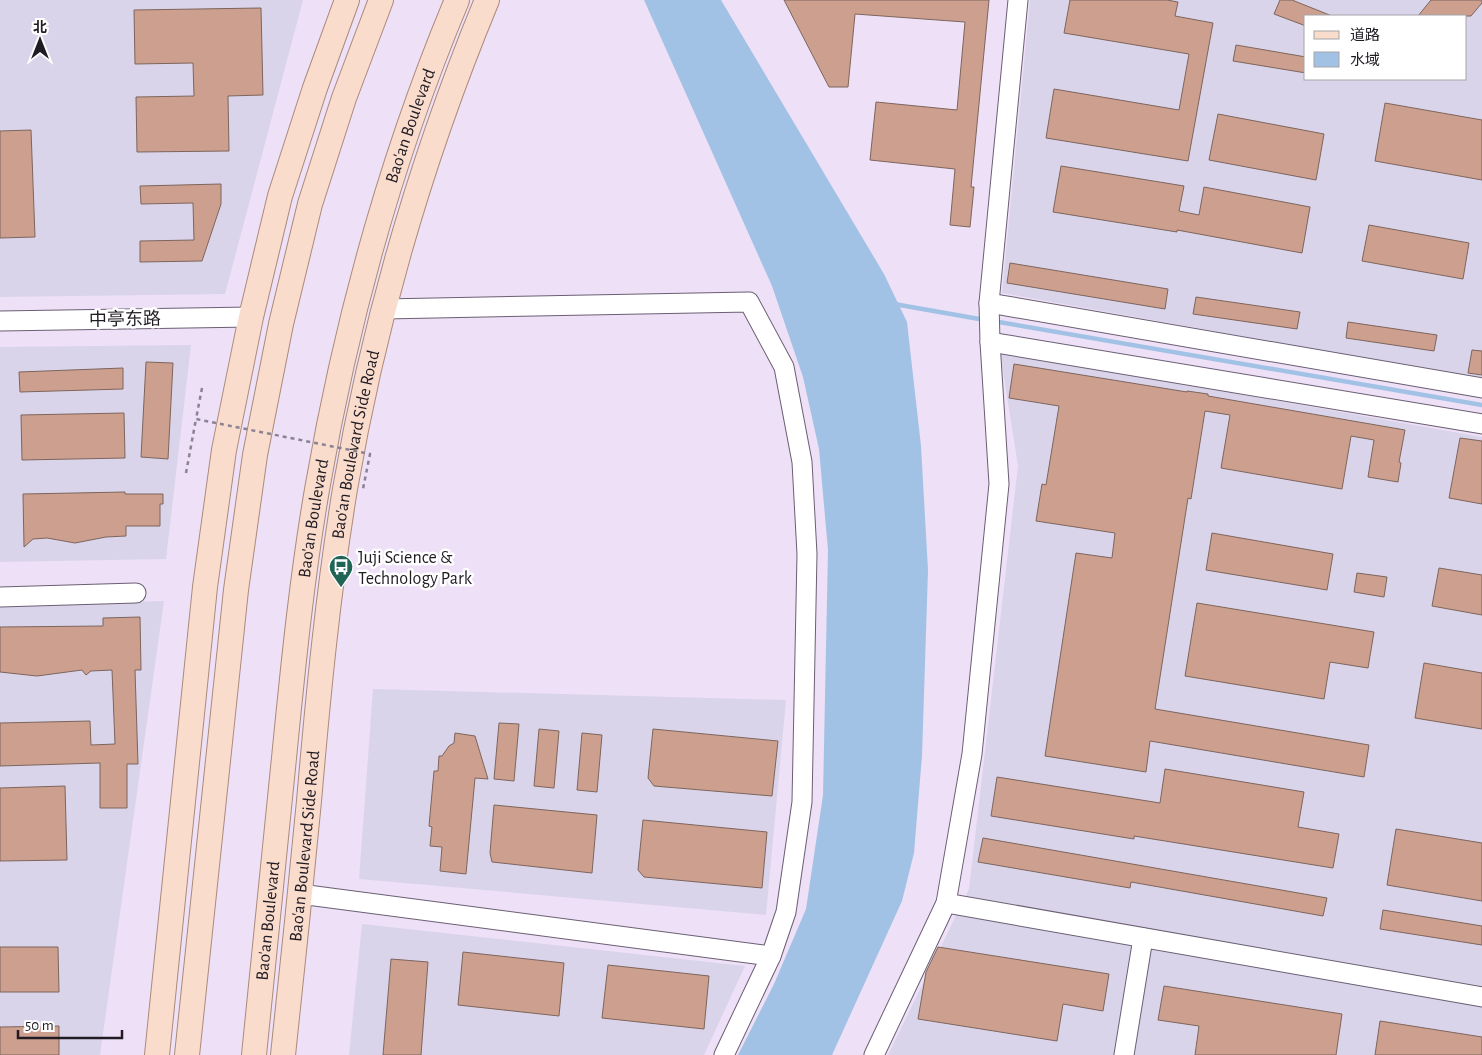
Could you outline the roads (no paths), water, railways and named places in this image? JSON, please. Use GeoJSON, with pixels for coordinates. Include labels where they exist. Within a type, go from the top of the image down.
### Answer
{"type":"FeatureCollection","features":[{"type":"Feature","properties":{"kind":"main road"},"geometry":{"type":"LineString","coordinates":[[157,1055],[205,587],[224,450],[251,317],[280,196],[314,88],[347,0]]}},
{"type":"Feature","properties":{"kind":"main road"},"geometry":{"type":"LineString","coordinates":[[297,142],[380,0]]}},
{"type":"Feature","properties":{"kind":"main road"},"geometry":{"type":"LineString","coordinates":[[187,1055],[236,590],[256,446],[281,324],[310,204],[344,98],[380,0]]}},
{"type":"Feature","properties":{"kind":"main road","name":"Bao'an Boulevard"},"geometry":{"type":"LineString","coordinates":[[254,1055],[298,616],[318,483],[344,357],[374,238],[404,139],[457,0]]}},
{"type":"Feature","properties":{"kind":"main road","name":"Bao'an Boulevard Side Road"},"geometry":{"type":"LineString","coordinates":[[283,1055],[326,620],[344,497],[371,363],[400,246],[430,148],[487,0]]}},
{"type":"Feature","properties":{"kind":"main road"},"geometry":{"type":"LineString","coordinates":[[298,616],[352,456]]}},
{"type":"Feature","properties":{"kind":"main road"},"geometry":{"type":"LineString","coordinates":[[195,684],[245,526]]}},
{"type":"Feature","properties":{"kind":"street"},"geometry":{"type":"LineString","coordinates":[[874,1055],[946,904],[972,754],[999,484],[989,307],[1018,0]]}},
{"type":"Feature","properties":{"kind":"street"},"geometry":{"type":"LineString","coordinates":[[384,309],[749,302],[784,367],[802,462],[807,554],[802,802],[786,912],[771,956],[724,1055]]}},
{"type":"Feature","properties":{"kind":"street"},"geometry":{"type":"LineString","coordinates":[[989,307],[1482,388]]}},
{"type":"Feature","properties":{"kind":"street","name":"中亭东路"},"geometry":{"type":"LineString","coordinates":[[0,321],[251,317]]}},
{"type":"Feature","properties":{"kind":"street"},"geometry":{"type":"LineString","coordinates":[[990,337],[1482,424]]}},
{"type":"Feature","properties":{"kind":"street"},"geometry":{"type":"LineString","coordinates":[[0,597],[136,593]]}},
{"type":"Feature","properties":{"kind":"street"},"geometry":{"type":"LineString","coordinates":[[300,894],[771,956]]}},
{"type":"Feature","properties":{"kind":"street"},"geometry":{"type":"LineString","coordinates":[[946,904],[1482,997]]}},
{"type":"Feature","properties":{"kind":"street"},"geometry":{"type":"LineString","coordinates":[[1124,1055],[1143,938]]}},
{"type":"Feature","properties":{"kind":"water"},"geometry":{"type":"Polygon","coordinates":[[[644,0],[721,0],[884,274],[907,322],[921,446],[928,570],[922,756],[914,853],[902,901],[832,1055],[738,1055],[774,984],[806,909],[823,795],[828,550],[819,449],[803,377],[772,286],[644,0]]]}},
{"type":"Feature","properties":{"kind":"waterway"},"geometry":{"type":"LineString","coordinates":[[894,304],[985,320]]}},
{"type":"Feature","properties":{"kind":"waterway"},"geometry":{"type":"LineString","coordinates":[[993,321],[1482,405]]}},
{"type":"Feature","properties":{"kind":"place","name":"Juji Science & Technology Park"},"geometry":{"type":"Point","coordinates":[341,588]}}]}
